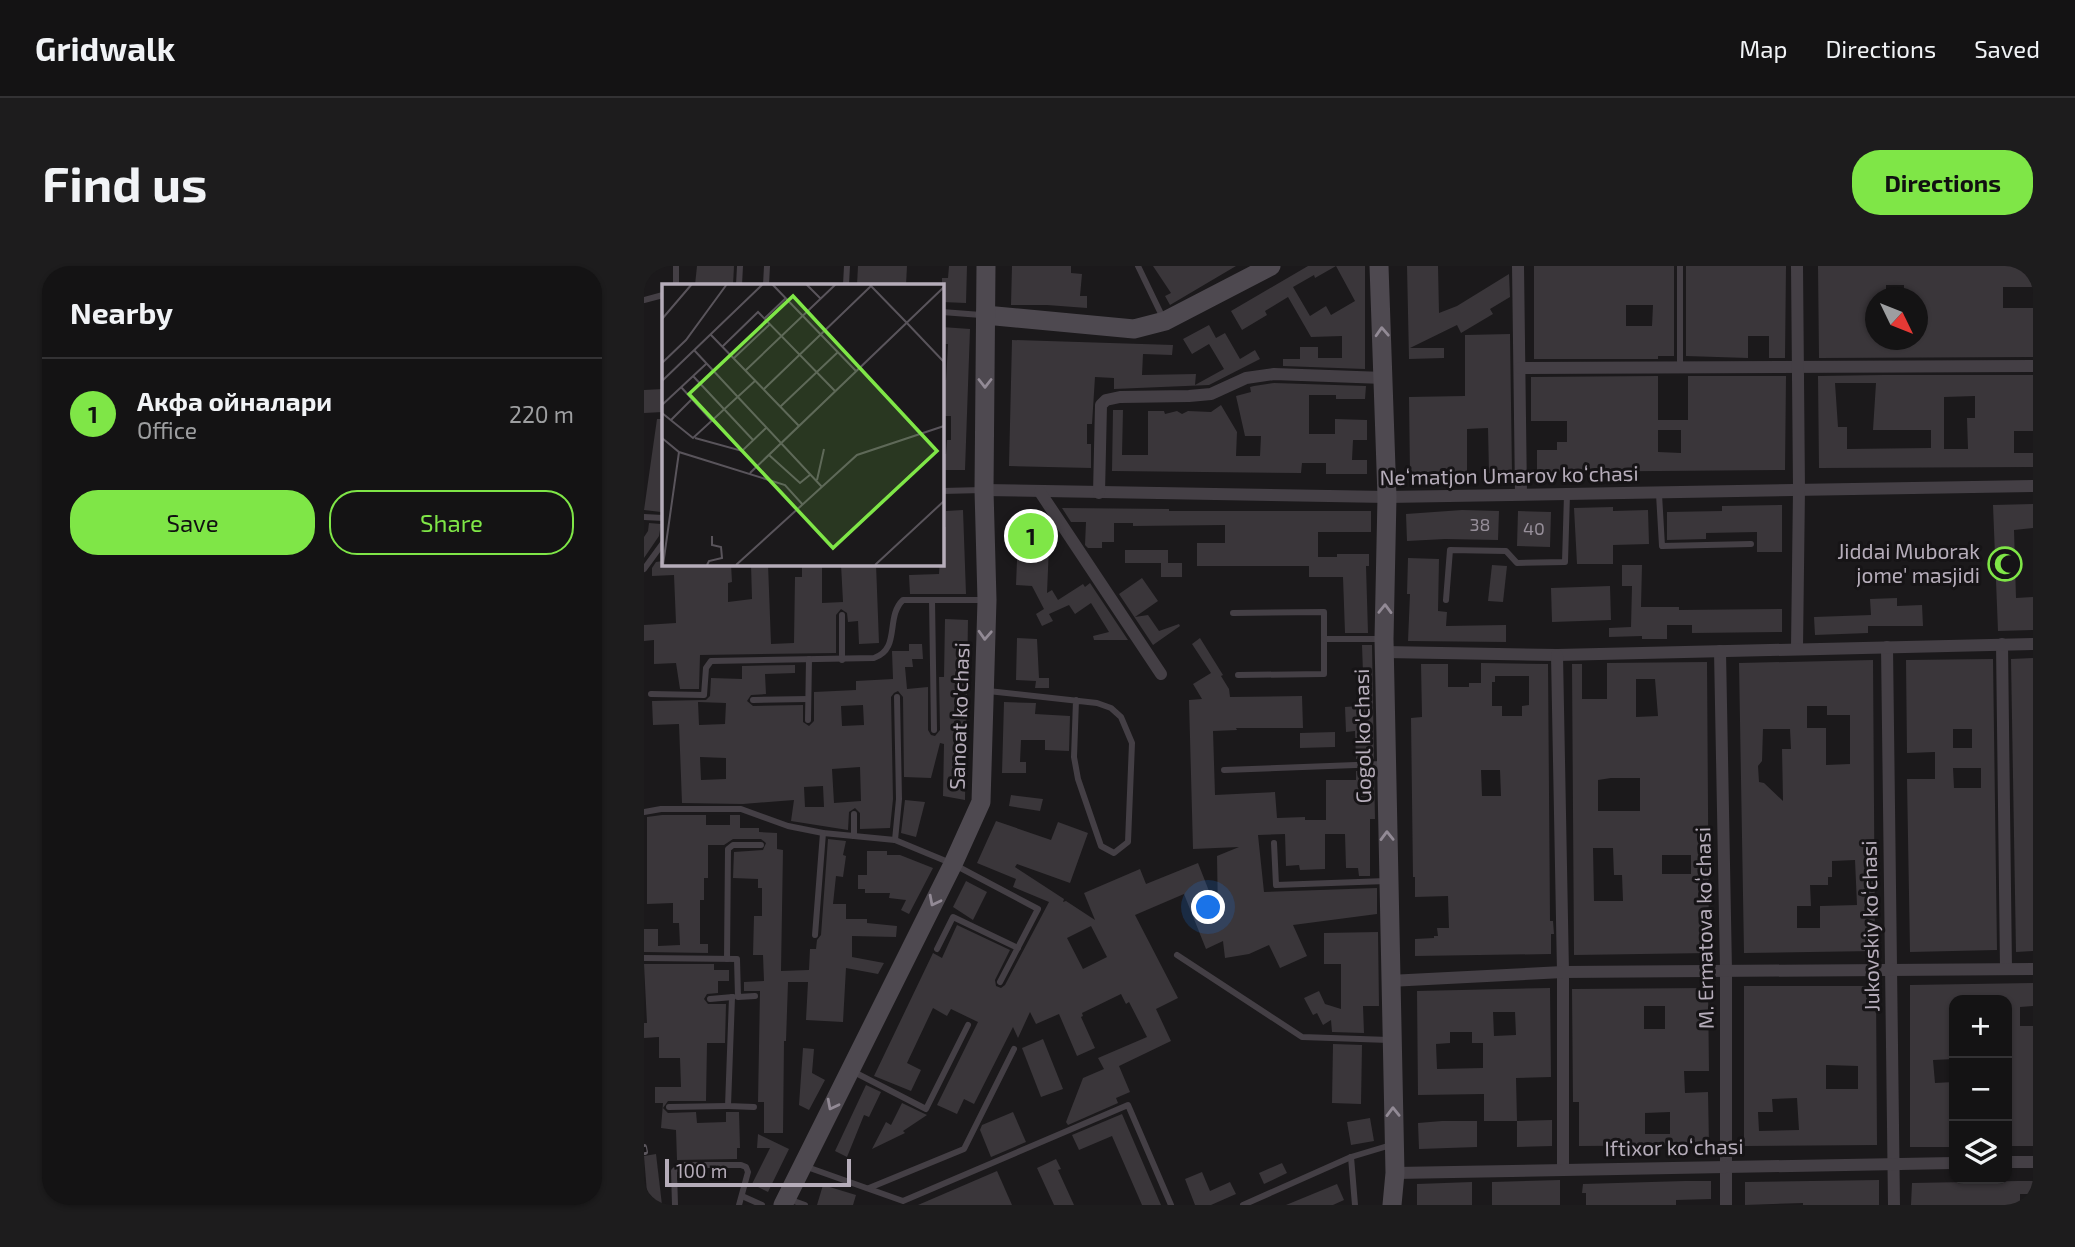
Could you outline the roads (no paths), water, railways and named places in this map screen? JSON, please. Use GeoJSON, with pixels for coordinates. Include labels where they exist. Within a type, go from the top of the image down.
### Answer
{"type":"FeatureCollection","features":[{"type":"Feature","properties":{"kind":"main road","name":"Sanoat ko'chasi"},"geometry":{"type":"LineString","coordinates":[[784,1202],[953,864],[981,802],[982,691],[987,600],[984,490],[986,266]]}},
{"type":"Feature","properties":{"kind":"main road"},"geometry":{"type":"LineString","coordinates":[[985,315],[1134,329],[1165,321],[1271,266]]}},
{"type":"Feature","properties":{"kind":"main road","name":"Gogol ko'chasi"},"geometry":{"type":"LineString","coordinates":[[1379,266],[1387,498],[1384,645],[1395,1173],[1392,1205]]}},
{"type":"Feature","properties":{"kind":"street"},"geometry":{"type":"LineString","coordinates":[[1518,266],[1521,494]]}},
{"type":"Feature","properties":{"kind":"street"},"geometry":{"type":"LineString","coordinates":[[1797,266],[1797,648]]}},
{"type":"Feature","properties":{"kind":"street"},"geometry":{"type":"LineString","coordinates":[[1520,368],[2033,366]]}},
{"type":"Feature","properties":{"kind":"street"},"geometry":{"type":"LineString","coordinates":[[1099,493],[1101,405],[1106,400],[1120,397],[1211,394],[1246,378],[1273,374],[1384,378]]}},
{"type":"Feature","properties":{"kind":"street","name":"Neʻmatjon Umarov koʻchasi"},"geometry":{"type":"LineString","coordinates":[[984,490],[1387,498],[2033,486]]}},
{"type":"Feature","properties":{"kind":"street"},"geometry":{"type":"LineString","coordinates":[[1040,492],[1161,674]]}},
{"type":"Feature","properties":{"kind":"street"},"geometry":{"type":"LineString","coordinates":[[2002,644],[2006,969]]}},
{"type":"Feature","properties":{"kind":"street"},"geometry":{"type":"LineString","coordinates":[[1384,645],[1557,655],[2033,644]]}},
{"type":"Feature","properties":{"kind":"street","name":"Jukovskiy koʻchasi"},"geometry":{"type":"LineString","coordinates":[[1887,647],[1894,1205]]}},
{"type":"Feature","properties":{"kind":"street","name":"M. Ermatova koʻchasi"},"geometry":{"type":"LineString","coordinates":[[1720,652],[1726,970],[1726,1205]]}},
{"type":"Feature","properties":{"kind":"street"},"geometry":{"type":"LineString","coordinates":[[1557,655],[1563,972],[1563,1170]]}},
{"type":"Feature","properties":{"kind":"street"},"geometry":{"type":"LineString","coordinates":[[1390,981],[1563,972],[2033,969]]}},
{"type":"Feature","properties":{"kind":"street"},"geometry":{"type":"LineString","coordinates":[[2012,1162],[2033,1162]]}},
{"type":"Feature","properties":{"kind":"street","name":"Iftixor koʻchasi"},"geometry":{"type":"LineString","coordinates":[[1395,1173],[1949,1163]]}},
{"type":"Feature","properties":{"kind":"lane"},"geometry":{"type":"LineString","coordinates":[[676,266],[676,284]]}},
{"type":"Feature","properties":{"kind":"lane"},"geometry":{"type":"LineString","coordinates":[[738,284],[740,266]]}},
{"type":"Feature","properties":{"kind":"lane"},"geometry":{"type":"LineString","coordinates":[[766,284],[767,266]]}},
{"type":"Feature","properties":{"kind":"lane"},"geometry":{"type":"LineString","coordinates":[[846,284],[847,266]]}},
{"type":"Feature","properties":{"kind":"lane"},"geometry":{"type":"LineString","coordinates":[[1138,266],[1165,321]]}},
{"type":"Feature","properties":{"kind":"lane"},"geometry":{"type":"LineString","coordinates":[[1680,266],[1680,366]]}},
{"type":"Feature","properties":{"kind":"lane"},"geometry":{"type":"LineString","coordinates":[[644,300],[662,295]]}},
{"type":"Feature","properties":{"kind":"lane"},"geometry":{"type":"LineString","coordinates":[[943,312],[985,315]]}},
{"type":"Feature","properties":{"kind":"lane"},"geometry":{"type":"LineString","coordinates":[[943,491],[984,490]]}},
{"type":"Feature","properties":{"kind":"lane"},"geometry":{"type":"LineString","coordinates":[[1446,600],[1450,550],[1506,551],[1517,563],[1565,562],[1567,494]]}},
{"type":"Feature","properties":{"kind":"lane"},"geometry":{"type":"LineString","coordinates":[[1659,494],[1662,546],[1751,544]]}},
{"type":"Feature","properties":{"kind":"lane"},"geometry":{"type":"LineString","coordinates":[[644,517],[662,517]]}},
{"type":"Feature","properties":{"kind":"lane"},"geometry":{"type":"LineString","coordinates":[[644,569],[662,544]]}},
{"type":"Feature","properties":{"kind":"lane"},"geometry":{"type":"LineString","coordinates":[[651,694],[701,696],[705,692],[706,668],[711,661],[874,659],[882,656],[889,647],[898,604],[903,600],[987,600]]}},
{"type":"Feature","properties":{"kind":"lane"},"geometry":{"type":"LineString","coordinates":[[932,600],[934,730]]}},
{"type":"Feature","properties":{"kind":"lane"},"geometry":{"type":"LineString","coordinates":[[1233,613],[1324,612],[1324,674],[1238,675]]}},
{"type":"Feature","properties":{"kind":"lane"},"geometry":{"type":"LineString","coordinates":[[842,615],[842,660]]}},
{"type":"Feature","properties":{"kind":"lane"},"geometry":{"type":"LineString","coordinates":[[1324,639],[1384,645]]}},
{"type":"Feature","properties":{"kind":"lane"},"geometry":{"type":"LineString","coordinates":[[808,720],[809,659]]}},
{"type":"Feature","properties":{"kind":"lane"},"geometry":{"type":"LineString","coordinates":[[982,691],[1076,700],[1111,708],[1121,718],[1132,743],[1128,842],[1114,853],[1101,846],[1078,779],[1074,757],[1076,700]]}},
{"type":"Feature","properties":{"kind":"lane"},"geometry":{"type":"LineString","coordinates":[[895,840],[899,799],[897,697]]}},
{"type":"Feature","properties":{"kind":"lane"},"geometry":{"type":"LineString","coordinates":[[753,700],[808,699]]}},
{"type":"Feature","properties":{"kind":"lane"},"geometry":{"type":"LineString","coordinates":[[1224,770],[1388,764]]}},
{"type":"Feature","properties":{"kind":"lane"},"geometry":{"type":"LineString","coordinates":[[644,812],[661,809],[741,809],[789,826],[823,833],[895,840],[953,864],[1038,909],[1000,982]]}},
{"type":"Feature","properties":{"kind":"lane"},"geometry":{"type":"LineString","coordinates":[[854,836],[855,814]]}},
{"type":"Feature","properties":{"kind":"lane"},"geometry":{"type":"LineString","coordinates":[[815,935],[823,833]]}},
{"type":"Feature","properties":{"kind":"lane"},"geometry":{"type":"LineString","coordinates":[[1273,843],[1276,885],[1388,881]]}},
{"type":"Feature","properties":{"kind":"lane"},"geometry":{"type":"LineString","coordinates":[[727,959],[728,849],[733,845],[761,845]]}},
{"type":"Feature","properties":{"kind":"lane"},"geometry":{"type":"LineString","coordinates":[[937,949],[953,917],[1018,947]]}},
{"type":"Feature","properties":{"kind":"lane"},"geometry":{"type":"LineString","coordinates":[[1177,954],[1302,1037],[1391,1040]]}},
{"type":"Feature","properties":{"kind":"lane"},"geometry":{"type":"LineString","coordinates":[[644,958],[738,960],[728,1106]]}},
{"type":"Feature","properties":{"kind":"lane"},"geometry":{"type":"LineString","coordinates":[[710,999],[755,996]]}},
{"type":"Feature","properties":{"kind":"lane"},"geometry":{"type":"LineString","coordinates":[[850,1069],[926,1108],[968,1025]]}},
{"type":"Feature","properties":{"kind":"lane"},"geometry":{"type":"LineString","coordinates":[[868,1188],[964,1149],[1014,1049]]}},
{"type":"Feature","properties":{"kind":"lane"},"geometry":{"type":"LineString","coordinates":[[802,1165],[903,1200],[1128,1105],[1171,1205]]}},
{"type":"Feature","properties":{"kind":"lane"},"geometry":{"type":"LineString","coordinates":[[669,1107],[754,1107]]}},
{"type":"Feature","properties":{"kind":"lane"},"geometry":{"type":"LineString","coordinates":[[1243,1205],[1351,1157],[1393,1144]]}},
{"type":"Feature","properties":{"kind":"lane"},"geometry":{"type":"LineString","coordinates":[[1351,1157],[1355,1205]]}},
{"type":"Feature","properties":{"kind":"lane"},"geometry":{"type":"LineString","coordinates":[[675,1205],[674,1171],[681,1165],[744,1165],[748,1172],[739,1205]]}},
{"type":"Feature","properties":{"kind":"lane"},"geometry":{"type":"LineString","coordinates":[[742,1196],[762,1205]]}},
{"type":"Feature","properties":{"kind":"lane"},"geometry":{"type":"LineString","coordinates":[[784,1202],[805,1205]]}},
{"type":"Feature","properties":{"kind":"railway"},"geometry":{"type":"LineString","coordinates":[[644,1147],[645,1152]]}},
{"type":"Feature","properties":{"kind":"place","name":"Акфа ойналари"},"geometry":{"type":"Point","coordinates":[1031,536]}},
{"type":"Feature","properties":{"kind":"place","name":"Jiddai Muborak jome' masjidi"},"geometry":{"type":"Point","coordinates":[2005,564]}}]}
